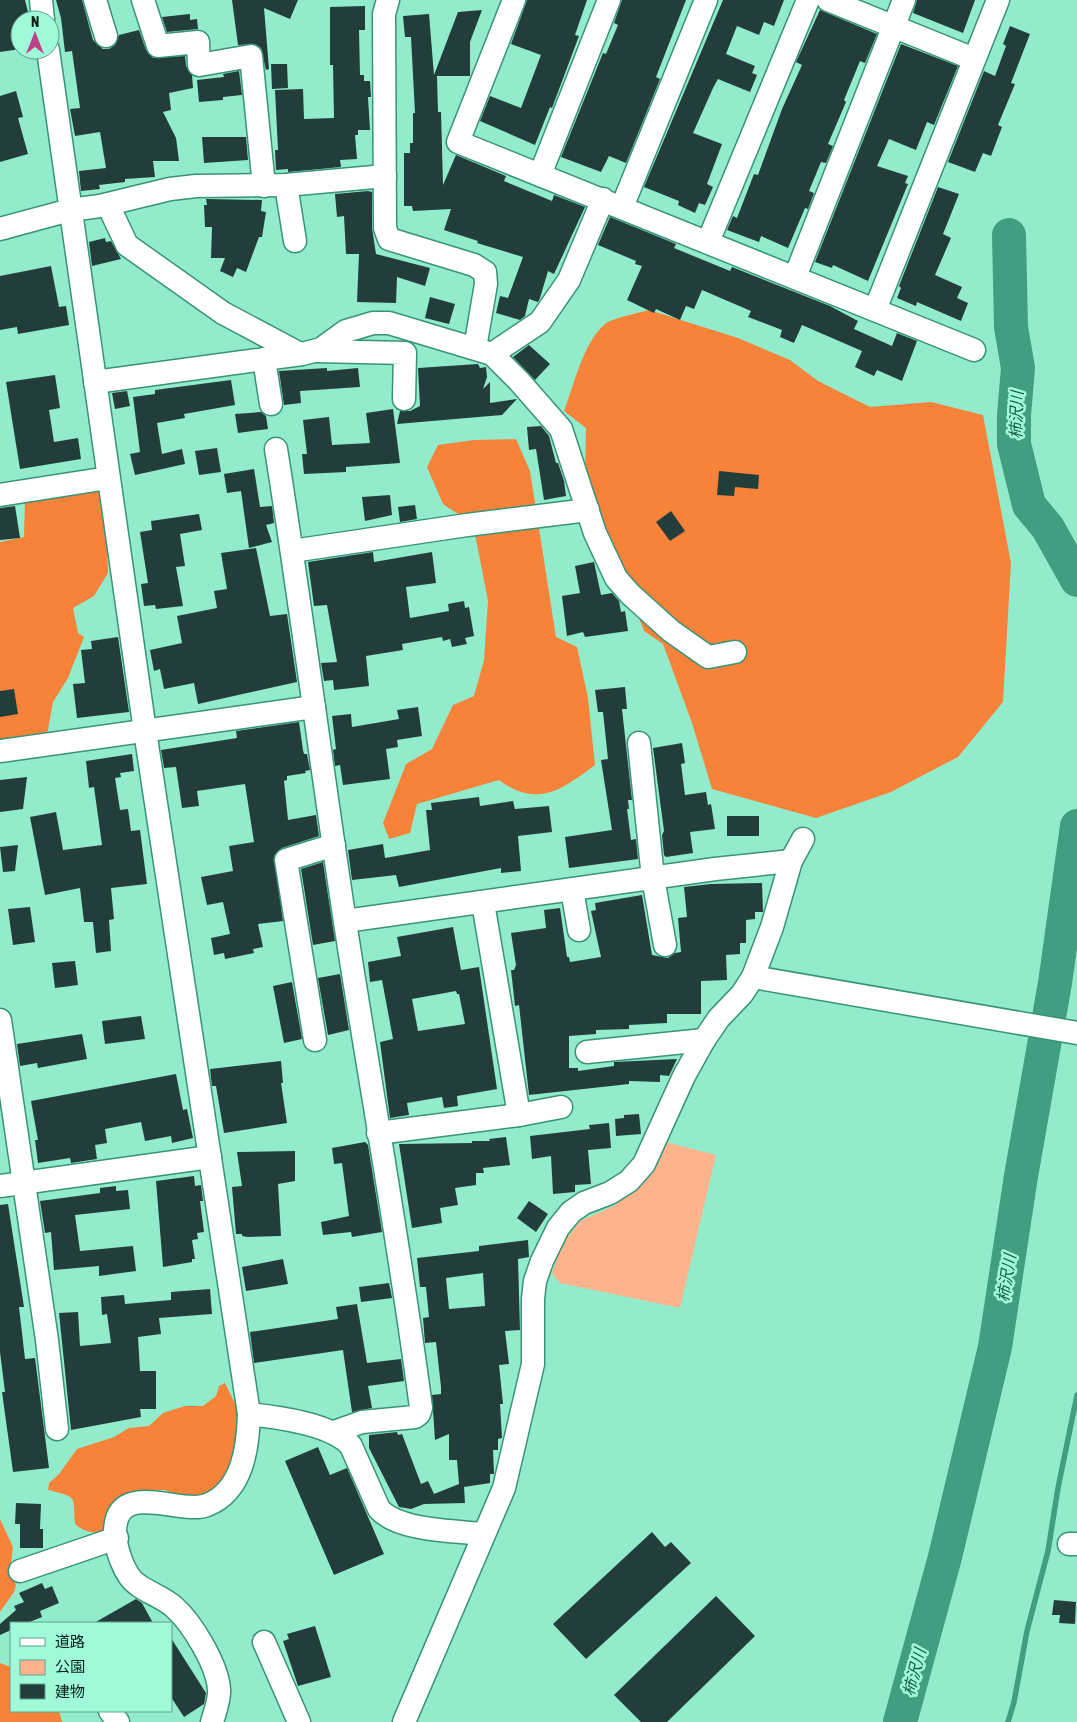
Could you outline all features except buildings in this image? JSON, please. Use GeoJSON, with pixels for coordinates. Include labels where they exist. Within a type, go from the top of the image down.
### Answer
{"type":"FeatureCollection","features":[{"type":"Feature","properties":{"kind":"street"},"geometry":{"type":"LineString","coordinates":[[95,0],[106,36]]}},
{"type":"Feature","properties":{"kind":"street"},"geometry":{"type":"LineString","coordinates":[[143,0],[158,46],[198,42],[199,64],[251,56],[264,186]]}},
{"type":"Feature","properties":{"kind":"street"},"geometry":{"type":"LineString","coordinates":[[514,0],[458,142],[974,350]]}},
{"type":"Feature","properties":{"kind":"street"},"geometry":{"type":"LineString","coordinates":[[540,174],[609,0]]}},
{"type":"Feature","properties":{"kind":"street"},"geometry":{"type":"LineString","coordinates":[[483,351],[540,322],[569,280],[612,203],[706,0]]}},
{"type":"Feature","properties":{"kind":"street"},"geometry":{"type":"LineString","coordinates":[[708,242],[808,0]]}},
{"type":"Feature","properties":{"kind":"street"},"geometry":{"type":"LineString","coordinates":[[828,0],[974,58]]}},
{"type":"Feature","properties":{"kind":"street"},"geometry":{"type":"LineString","coordinates":[[795,277],[904,0]]}},
{"type":"Feature","properties":{"kind":"street"},"geometry":{"type":"LineString","coordinates":[[875,310],[998,0]]}},
{"type":"Feature","properties":{"kind":"street"},"geometry":{"type":"LineString","coordinates":[[384,1],[384,228],[389,239],[474,265],[484,272],[486,284],[483,351]]}},
{"type":"Feature","properties":{"kind":"street"},"geometry":{"type":"LineString","coordinates":[[49,60],[145,731],[250,1414],[245,1457],[234,1482],[220,1498],[206,1506],[188,1508],[145,1501],[134,1503],[126,1508],[118,1517],[116,1538],[121,1558],[131,1578],[137,1585],[173,1606],[177,1620],[217,1674],[219,1691],[212,1722]]}},
{"type":"Feature","properties":{"kind":"street"},"geometry":{"type":"LineString","coordinates":[[0,229],[70,210],[108,204],[178,188],[286,185],[385,176]]}},
{"type":"Feature","properties":{"kind":"street"},"geometry":{"type":"LineString","coordinates":[[286,185],[295,241]]}},
{"type":"Feature","properties":{"kind":"street"},"geometry":{"type":"LineString","coordinates":[[108,204],[127,245],[223,313],[307,352],[405,353],[404,398]]}},
{"type":"Feature","properties":{"kind":"street"},"geometry":{"type":"LineString","coordinates":[[96,382],[307,352],[321,349],[346,331],[373,323],[389,323],[483,351],[561,429],[588,510],[608,563],[616,578],[630,594],[671,631],[708,657],[736,652]]}},
{"type":"Feature","properties":{"kind":"street"},"geometry":{"type":"LineString","coordinates":[[264,359],[271,404]]}},
{"type":"Feature","properties":{"kind":"street"},"geometry":{"type":"LineString","coordinates":[[276,449],[345,922],[408,1310],[421,1408],[419,1414],[415,1417],[362,1422],[334,1432]]}},
{"type":"Feature","properties":{"kind":"street"},"geometry":{"type":"LineString","coordinates":[[0,495],[108,478]]}},
{"type":"Feature","properties":{"kind":"street"},"geometry":{"type":"LineString","coordinates":[[292,552],[467,525],[588,510]]}},
{"type":"Feature","properties":{"kind":"street"},"geometry":{"type":"LineString","coordinates":[[0,751],[314,707]]}},
{"type":"Feature","properties":{"kind":"street"},"geometry":{"type":"LineString","coordinates":[[639,743],[653,878],[664,945]]}},
{"type":"Feature","properties":{"kind":"street"},"geometry":{"type":"LineString","coordinates":[[404,1722],[474,1563],[504,1488],[533,1364],[535,1281],[542,1260],[558,1228],[571,1212],[584,1203],[610,1193],[629,1181],[644,1164],[684,1076],[704,1040],[719,1018],[742,994],[753,977],[772,927],[790,861],[803,839]]}},
{"type":"Feature","properties":{"kind":"street"},"geometry":{"type":"LineString","coordinates":[[315,1040],[286,860],[334,845]]}},
{"type":"Feature","properties":{"kind":"street"},"geometry":{"type":"LineString","coordinates":[[345,922],[653,878],[790,861]]}},
{"type":"Feature","properties":{"kind":"street"},"geometry":{"type":"LineString","coordinates":[[572,890],[579,930]]}},
{"type":"Feature","properties":{"kind":"street"},"geometry":{"type":"LineString","coordinates":[[483,902],[519,1115]]}},
{"type":"Feature","properties":{"kind":"street"},"geometry":{"type":"LineString","coordinates":[[753,977],[1077,1033]]}},
{"type":"Feature","properties":{"kind":"street"},"geometry":{"type":"LineString","coordinates":[[0,1020],[25,1182],[57,1429]]}},
{"type":"Feature","properties":{"kind":"street"},"geometry":{"type":"LineString","coordinates":[[587,1052],[704,1040]]}},
{"type":"Feature","properties":{"kind":"street"},"geometry":{"type":"LineString","coordinates":[[378,1134],[519,1115],[561,1107]]}},
{"type":"Feature","properties":{"kind":"street"},"geometry":{"type":"LineString","coordinates":[[0,1186],[210,1158]]}},
{"type":"Feature","properties":{"kind":"street"},"geometry":{"type":"LineString","coordinates":[[250,1414],[268,1416],[334,1432],[351,1446],[379,1509],[386,1517],[400,1523],[484,1534]]}},
{"type":"Feature","properties":{"kind":"street"},"geometry":{"type":"LineString","coordinates":[[20,1571],[116,1538]]}},
{"type":"Feature","properties":{"kind":"street"},"geometry":{"type":"LineString","coordinates":[[264,1642],[299,1722]]}},
{"type":"Feature","properties":{"kind":"green space"},"geometry":{"type":"Polygon","coordinates":[[[665,1142],[716,1155],[680,1308],[560,1283],[552,1274],[559,1249],[580,1221],[614,1206],[650,1176],[665,1142]]]}},
{"type":"Feature","properties":{"kind":"shaded area"},"geometry":{"type":"Polygon","coordinates":[[[649,310],[738,338],[790,360],[818,381],[870,407],[931,402],[983,415],[1011,563],[1003,702],[958,757],[891,792],[816,818],[712,789],[692,723],[663,644],[644,631],[585,477],[586,428],[564,411],[585,353],[597,332],[608,322],[649,310]]]}},
{"type":"Feature","properties":{"kind":"shaded area"},"geometry":{"type":"Polygon","coordinates":[[[516,439],[530,471],[556,637],[577,647],[588,698],[595,765],[572,782],[549,792],[538,794],[526,793],[513,789],[499,780],[417,804],[410,833],[389,839],[383,823],[406,764],[432,749],[453,705],[474,696],[484,660],[488,601],[473,524],[443,504],[427,467],[438,445],[474,440],[516,439]]]}},
{"type":"Feature","properties":{"kind":"shaded area"},"geometry":{"type":"Polygon","coordinates":[[[105,483],[108,573],[94,596],[73,608],[78,633],[84,637],[68,678],[53,702],[47,735],[0,740],[0,542],[24,537],[25,499],[105,483]]]}},
{"type":"Feature","properties":{"kind":"shaded area"},"geometry":{"type":"Polygon","coordinates":[[[225,1383],[239,1412],[239,1453],[211,1499],[188,1499],[165,1490],[146,1490],[128,1497],[104,1532],[95,1532],[82,1529],[75,1524],[73,1502],[69,1496],[48,1490],[49,1483],[59,1474],[77,1449],[114,1437],[129,1428],[149,1426],[163,1413],[185,1406],[203,1406],[216,1396],[219,1386],[225,1383]]]}},
{"type":"Feature","properties":{"kind":"shaded area"},"geometry":{"type":"Polygon","coordinates":[[[0,1519],[13,1547],[10,1571],[16,1585],[14,1592],[0,1612],[0,1519]]]}},
{"type":"Feature","properties":{"kind":"shaded area"},"geometry":{"type":"Polygon","coordinates":[[[0,1663],[10,1667],[10,1712],[59,1712],[62,1722],[0,1722],[0,1663]]]}},
{"type":"Feature","properties":{"kind":"waterway","name":"柿沢川"},"geometry":{"type":"LineString","coordinates":[[1009,235],[1011,327],[1018,368],[1014,415],[1014,444],[1029,505],[1048,528],[1077,580]]}},
{"type":"Feature","properties":{"kind":"waterway","name":"柿沢川"},"geometry":{"type":"LineString","coordinates":[[900,1722],[945,1557],[995,1347],[1021,1176],[1055,983],[1077,826]]}},
{"type":"Feature","properties":{"kind":"waterway"},"geometry":{"type":"LineString","coordinates":[[1008,1722],[1014,1702],[1027,1631],[1048,1551],[1058,1488],[1077,1395]]}}]}
